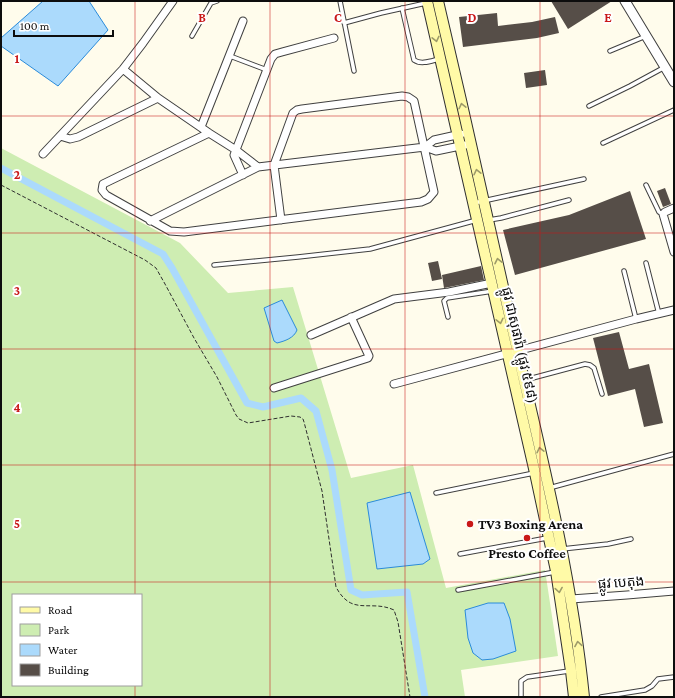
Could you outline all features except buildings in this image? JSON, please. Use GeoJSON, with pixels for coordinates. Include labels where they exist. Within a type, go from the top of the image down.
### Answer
{"type":"FeatureCollection","features":[{"type":"Feature","properties":{"kind":"main road","name":"ផ្លូវ ជាសុផារ៉ា (ផ្លូវ ៥៩៨)"},"geometry":{"type":"LineString","coordinates":[[438,1],[464,134],[461,146],[479,202],[488,221],[493,241],[535,472],[561,549],[571,598],[576,670],[574,697]]}},
{"type":"Feature","properties":{"kind":"main road","name":"ផ្លូវ ជាសុផារ៉ា (ផ្លូវ ៥៩៨)"},"geometry":{"type":"LineString","coordinates":[[428,2],[441,59],[464,134],[471,144],[479,202],[478,220],[483,243],[493,287],[513,352],[524,380],[549,488],[548,538],[576,670],[584,697]]}},
{"type":"Feature","properties":{"kind":"main road"},"geometry":{"type":"LineString","coordinates":[[483,243],[493,241]]}},
{"type":"Feature","properties":{"kind":"street"},"geometry":{"type":"LineString","coordinates":[[43,154],[123,69],[173,1]]}},
{"type":"Feature","properties":{"kind":"street"},"geometry":{"type":"LineString","coordinates":[[625,1],[674,82]]}},
{"type":"Feature","properties":{"kind":"street"},"geometry":{"type":"LineString","coordinates":[[201,128],[243,21]]}},
{"type":"Feature","properties":{"kind":"street"},"geometry":{"type":"LineString","coordinates":[[243,175],[234,155],[271,59],[275,54],[334,38]]}},
{"type":"Feature","properties":{"kind":"street"},"geometry":{"type":"LineString","coordinates":[[123,69],[158,98],[208,133],[236,150],[258,167]]}},
{"type":"Feature","properties":{"kind":"street"},"geometry":{"type":"LineString","coordinates":[[208,133],[103,184],[102,190],[106,195],[150,221],[170,231],[184,232],[281,220],[421,202],[428,199],[434,192],[414,102],[408,97],[402,96],[297,110],[294,113],[274,165],[281,220]]}},
{"type":"Feature","properties":{"kind":"street"},"geometry":{"type":"LineString","coordinates":[[60,136],[70,139],[78,137],[158,98]]}},
{"type":"Feature","properties":{"kind":"street"},"geometry":{"type":"LineString","coordinates":[[424,147],[434,140],[464,134]]}},
{"type":"Feature","properties":{"kind":"street"},"geometry":{"type":"LineString","coordinates":[[150,221],[258,167],[424,147],[436,151],[471,144]]}},
{"type":"Feature","properties":{"kind":"street"},"geometry":{"type":"LineString","coordinates":[[674,208],[663,214],[674,252]]}},
{"type":"Feature","properties":{"kind":"street"},"geometry":{"type":"LineString","coordinates":[[311,335],[394,299],[493,287]]}},
{"type":"Feature","properties":{"kind":"street"},"geometry":{"type":"LineString","coordinates":[[394,384],[674,310]]}},
{"type":"Feature","properties":{"kind":"street"},"geometry":{"type":"LineString","coordinates":[[274,388],[368,358],[369,356],[351,317]]}},
{"type":"Feature","properties":{"kind":"street","name":"ផ្លូវ បេតុង"},"geometry":{"type":"LineString","coordinates":[[571,598],[626,595],[674,590]]}},
{"type":"Feature","properties":{"kind":"lane"},"geometry":{"type":"LineString","coordinates":[[192,36],[211,2],[217,1]]}},
{"type":"Feature","properties":{"kind":"lane"},"geometry":{"type":"LineString","coordinates":[[340,1],[354,71]]}},
{"type":"Feature","properties":{"kind":"lane"},"geometry":{"type":"LineString","coordinates":[[344,23],[428,2]]}},
{"type":"Feature","properties":{"kind":"lane"},"geometry":{"type":"LineString","coordinates":[[402,8],[414,60],[422,63],[441,59]]}},
{"type":"Feature","properties":{"kind":"lane"},"geometry":{"type":"LineString","coordinates":[[610,51],[646,36]]}},
{"type":"Feature","properties":{"kind":"lane"},"geometry":{"type":"LineString","coordinates":[[230,56],[267,70]]}},
{"type":"Feature","properties":{"kind":"lane"},"geometry":{"type":"LineString","coordinates":[[589,106],[665,67]]}},
{"type":"Feature","properties":{"kind":"lane"},"geometry":{"type":"LineString","coordinates":[[603,143],[674,110]]}},
{"type":"Feature","properties":{"kind":"lane"},"geometry":{"type":"LineString","coordinates":[[479,202],[584,179]]}},
{"type":"Feature","properties":{"kind":"lane"},"geometry":{"type":"LineString","coordinates":[[646,186],[659,212],[663,214]]}},
{"type":"Feature","properties":{"kind":"lane"},"geometry":{"type":"LineString","coordinates":[[488,221],[569,200]]}},
{"type":"Feature","properties":{"kind":"lane"},"geometry":{"type":"LineString","coordinates":[[214,265],[370,249],[478,220]]}},
{"type":"Feature","properties":{"kind":"lane"},"geometry":{"type":"LineString","coordinates":[[646,262],[659,314]]}},
{"type":"Feature","properties":{"kind":"lane"},"geometry":{"type":"LineString","coordinates":[[624,271],[636,319]]}},
{"type":"Feature","properties":{"kind":"lane"},"geometry":{"type":"LineString","coordinates":[[448,317],[444,301],[447,298],[493,287]]}},
{"type":"Feature","properties":{"kind":"lane"},"geometry":{"type":"LineString","coordinates":[[524,380],[585,364],[594,368],[602,394]]}},
{"type":"Feature","properties":{"kind":"lane"},"geometry":{"type":"LineString","coordinates":[[549,488],[674,454]]}},
{"type":"Feature","properties":{"kind":"lane"},"geometry":{"type":"LineString","coordinates":[[436,493],[535,472]]}},
{"type":"Feature","properties":{"kind":"lane"},"geometry":{"type":"LineString","coordinates":[[460,554],[548,538]]}},
{"type":"Feature","properties":{"kind":"lane"},"geometry":{"type":"LineString","coordinates":[[561,549],[608,544],[631,539]]}},
{"type":"Feature","properties":{"kind":"lane"},"geometry":{"type":"LineString","coordinates":[[458,590],[556,572]]}},
{"type":"Feature","properties":{"kind":"lane"},"geometry":{"type":"LineString","coordinates":[[521,697],[520,681],[527,677],[576,670]]}},
{"type":"Feature","properties":{"kind":"lane"},"geometry":{"type":"LineString","coordinates":[[601,697],[645,690],[652,686],[658,679],[674,676]]}},
{"type":"Feature","properties":{"kind":"path"},"geometry":{"type":"LineString","coordinates":[[1,185],[145,260],[156,268],[239,419],[248,423],[287,416],[295,416],[303,419],[322,491],[336,587],[345,600],[354,605],[384,606],[394,610],[398,622],[410,697]]}},
{"type":"Feature","properties":{"kind":"green space"},"geometry":{"type":"Polygon","coordinates":[[[1,148],[180,243],[228,293],[293,287],[351,478],[413,465],[446,588],[545,570],[558,656],[461,670],[465,697],[1,697],[1,148]]]}},
{"type":"Feature","properties":{"kind":"water"},"geometry":{"type":"Polygon","coordinates":[[[43,1],[89,1],[108,30],[58,86],[1,46],[1,38],[43,1]]]}},
{"type":"Feature","properties":{"kind":"water"},"geometry":{"type":"Polygon","coordinates":[[[282,300],[297,330],[291,337],[277,343],[274,341],[264,308],[282,300]]]}},
{"type":"Feature","properties":{"kind":"water"},"geometry":{"type":"Polygon","coordinates":[[[410,492],[430,559],[423,564],[377,569],[367,503],[410,492]]]}},
{"type":"Feature","properties":{"kind":"water"},"geometry":{"type":"Polygon","coordinates":[[[488,603],[504,603],[510,619],[516,651],[493,659],[482,660],[473,653],[468,638],[465,610],[488,603]]]}},
{"type":"Feature","properties":{"kind":"waterway"},"geometry":{"type":"LineString","coordinates":[[1,168],[163,254],[247,403],[263,407],[301,398],[316,411],[332,470],[351,590],[362,595],[407,592],[425,697]]}},
{"type":"Feature","properties":{"kind":"place","name":"TV3 Boxing Arena"},"geometry":{"type":"Point","coordinates":[470,524]}},
{"type":"Feature","properties":{"kind":"place","name":"Presto Coffee"},"geometry":{"type":"Point","coordinates":[527,538]}}]}
